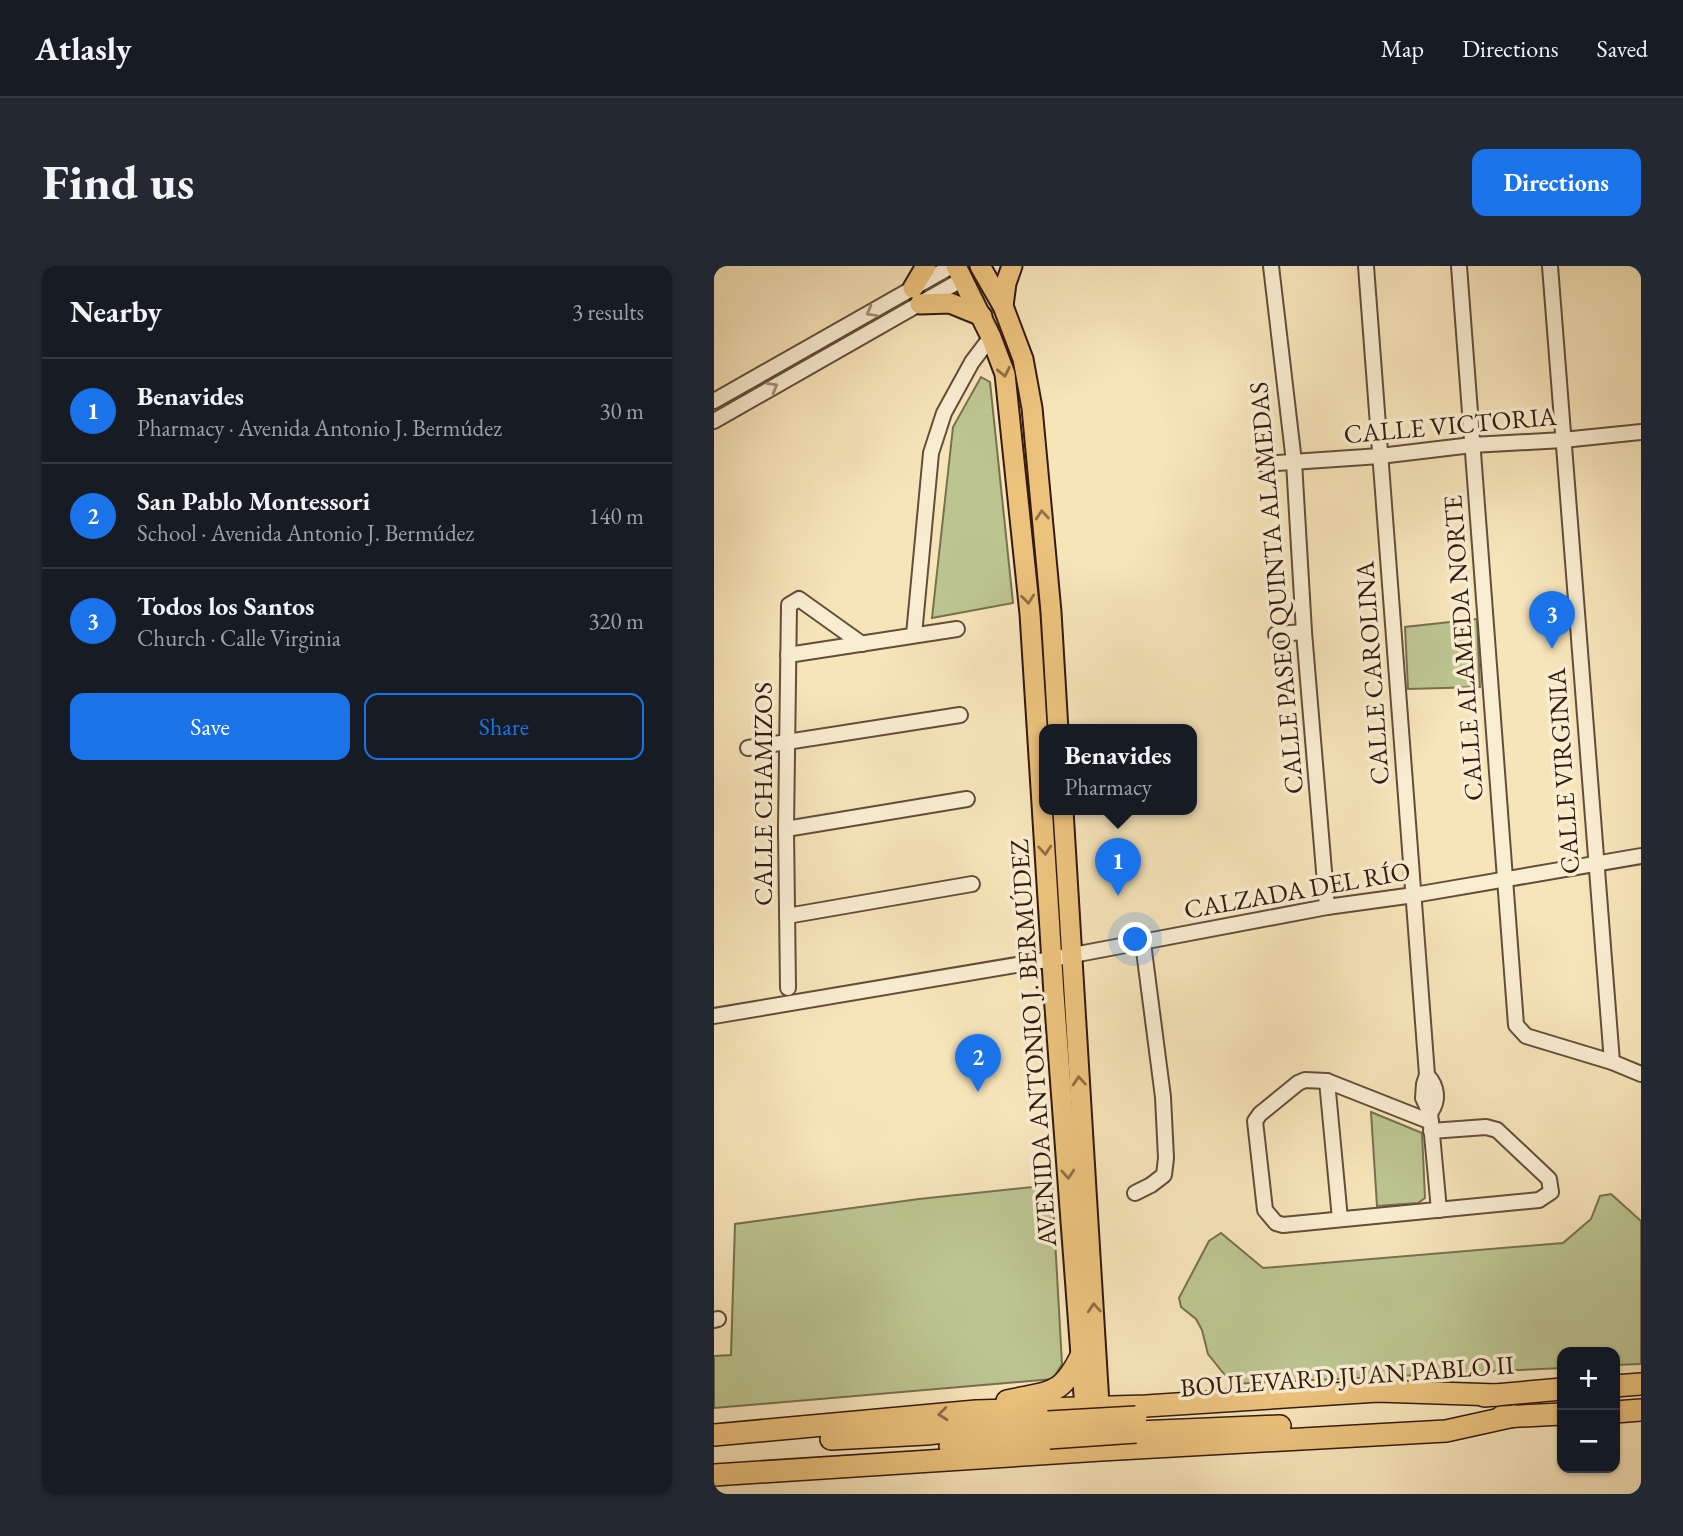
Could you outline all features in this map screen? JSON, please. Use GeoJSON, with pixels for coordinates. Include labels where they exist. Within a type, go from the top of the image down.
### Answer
{"type":"FeatureCollection","features":[{"type":"Feature","properties":{"kind":"highway"},"geometry":{"type":"LineString","coordinates":[[714,1435],[976,1411],[1058,1388],[1073,1372],[1082,1354]]}},
{"type":"Feature","properties":{"kind":"highway"},"geometry":{"type":"LineString","coordinates":[[1620,1386],[1641,1384]]}},
{"type":"Feature","properties":{"kind":"highway","name":"BOULEVARD JUAN PABLO II"},"geometry":{"type":"LineString","coordinates":[[1138,1426],[1557,1389]]}},
{"type":"Feature","properties":{"kind":"highway"},"geometry":{"type":"LineString","coordinates":[[976,1411],[1046,1431],[1095,1450],[1138,1426],[1378,1391],[1497,1395]]}},
{"type":"Feature","properties":{"kind":"highway"},"geometry":{"type":"LineString","coordinates":[[714,1475],[1046,1431],[1092,1407],[1138,1426]]}},
{"type":"Feature","properties":{"kind":"highway"},"geometry":{"type":"LineString","coordinates":[[1620,1412],[1641,1410]]}},
{"type":"Feature","properties":{"kind":"highway","name":"BOULEVARD JUAN PABLO II"},"geometry":{"type":"LineString","coordinates":[[1138,1426],[1395,1421],[1557,1414]]}},
{"type":"Feature","properties":{"kind":"highway"},"geometry":{"type":"LineString","coordinates":[[714,1446],[784,1450],[1138,1426],[1446,1431],[1514,1416]]}},
{"type":"Feature","properties":{"kind":"highway"},"geometry":{"type":"LineString","coordinates":[[714,1465],[784,1450]]}},
{"type":"Feature","properties":{"kind":"main road"},"geometry":{"type":"LineString","coordinates":[[926,266],[916,296],[950,303],[982,316]]}},
{"type":"Feature","properties":{"kind":"main road"},"geometry":{"type":"LineString","coordinates":[[1003,306],[1006,283],[1012,266]]}},
{"type":"Feature","properties":{"kind":"main road"},"geometry":{"type":"LineString","coordinates":[[957,270],[982,267],[1003,306],[1023,359],[1032,408],[1051,612],[1058,724]]}},
{"type":"Feature","properties":{"kind":"main road","name":"AVENIDA ANTONIO J. BERMÚDEZ"},"geometry":{"type":"LineString","coordinates":[[957,270],[982,316],[1005,374],[1028,601],[1039,766]]}},
{"type":"Feature","properties":{"kind":"main road","name":"AVENIDA ANTONIO J. BERMÚDEZ"},"geometry":{"type":"LineString","coordinates":[[1042,815],[1082,1354],[1092,1407]]}},
{"type":"Feature","properties":{"kind":"main road","name":"AVENIDA ANTONIO J. BERMÚDEZ"},"geometry":{"type":"LineString","coordinates":[[1063,815],[1095,1450]]}},
{"type":"Feature","properties":{"kind":"street","name":"CALLE PASEO QUINTA ALAMEDAS"},"geometry":{"type":"LineString","coordinates":[[1271,266],[1294,462],[1304,632],[1327,907]]}},
{"type":"Feature","properties":{"kind":"street","name":"CALLE CAROLINA"},"geometry":{"type":"LineString","coordinates":[[1366,266],[1427,1075],[1434,1085],[1436,1096],[1430,1122],[1439,1210]]}},
{"type":"Feature","properties":{"kind":"street","name":"CALLE ALAMEDA NORTE"},"geometry":{"type":"LineString","coordinates":[[1459,266],[1516,1026],[1526,1036],[1612,1062]]}},
{"type":"Feature","properties":{"kind":"street","name":"CALLE VIRGINIA"},"geometry":{"type":"LineString","coordinates":[[1550,266],[1612,1062]]}},
{"type":"Feature","properties":{"kind":"street"},"geometry":{"type":"LineString","coordinates":[[714,421],[957,270]]}},
{"type":"Feature","properties":{"kind":"street"},"geometry":{"type":"LineString","coordinates":[[714,401],[916,296]]}},
{"type":"Feature","properties":{"kind":"street"},"geometry":{"type":"LineString","coordinates":[[914,635],[934,441],[943,412],[972,362],[991,337]]}},
{"type":"Feature","properties":{"kind":"street","name":"CALLE VICTORIA"},"geometry":{"type":"LineString","coordinates":[[1263,464],[1641,432]]}},
{"type":"Feature","properties":{"kind":"street","name":"CALLE CHAMIZOS"},"geometry":{"type":"LineString","coordinates":[[788,988],[787,608],[791,602],[799,599],[862,643]]}},
{"type":"Feature","properties":{"kind":"street"},"geometry":{"type":"LineString","coordinates":[[788,655],[957,629]]}},
{"type":"Feature","properties":{"kind":"street"},"geometry":{"type":"LineString","coordinates":[[1276,634],[1304,632]]}},
{"type":"Feature","properties":{"kind":"street"},"geometry":{"type":"LineString","coordinates":[[748,748],[960,715]]}},
{"type":"Feature","properties":{"kind":"street"},"geometry":{"type":"LineString","coordinates":[[786,829],[967,799]]}},
{"type":"Feature","properties":{"kind":"street","name":"CALZADA DEL RÍO"},"geometry":{"type":"LineString","coordinates":[[714,1016],[1052,960],[1327,907],[1414,895],[1641,856]]}},
{"type":"Feature","properties":{"kind":"street"},"geometry":{"type":"LineString","coordinates":[[787,916],[972,884]]}},
{"type":"Feature","properties":{"kind":"street"},"geometry":{"type":"LineString","coordinates":[[1135,1193],[1164,1175],[1166,1158],[1163,1097],[1143,943]]}},
{"type":"Feature","properties":{"kind":"street"},"geometry":{"type":"LineString","coordinates":[[1612,1062],[1641,1074]]}},
{"type":"Feature","properties":{"kind":"street"},"geometry":{"type":"LineString","coordinates":[[1305,1080],[1327,1081],[1430,1122],[1492,1128],[1549,1179],[1552,1192],[1542,1199],[1283,1225],[1270,1218],[1265,1210],[1255,1124],[1258,1117],[1298,1083],[1305,1080]]}},
{"type":"Feature","properties":{"kind":"street"},"geometry":{"type":"LineString","coordinates":[[1327,1081],[1340,1219]]}},
{"type":"Feature","properties":{"kind":"green space"},"geometry":{"type":"Polygon","coordinates":[[[981,377],[990,382],[1013,603],[932,618],[953,427],[981,377]]]}},
{"type":"Feature","properties":{"kind":"green space"},"geometry":{"type":"Polygon","coordinates":[[[1477,619],[1480,687],[1408,689],[1405,627],[1477,619]]]}},
{"type":"Feature","properties":{"kind":"green space"},"geometry":{"type":"Polygon","coordinates":[[[1371,1112],[1422,1133],[1425,1198],[1418,1203],[1377,1206],[1371,1112]]]}},
{"type":"Feature","properties":{"kind":"green space"},"geometry":{"type":"Polygon","coordinates":[[[1052,1185],[1062,1364],[1053,1379],[714,1408],[714,1356],[731,1355],[735,1224],[919,1199],[1052,1185]]]}},
{"type":"Feature","properties":{"kind":"green space"},"geometry":{"type":"Polygon","coordinates":[[[1611,1194],[1641,1221],[1641,1364],[1620,1365],[1620,1347],[1557,1347],[1557,1368],[1232,1384],[1208,1354],[1202,1330],[1196,1319],[1181,1307],[1179,1298],[1209,1241],[1221,1233],[1263,1268],[1563,1243],[1591,1219],[1600,1196],[1611,1194]]]}},
{"type":"Feature","properties":{"kind":"place","name":"Todos los Santos"},"geometry":{"type":"Point","coordinates":[1552,649]}},
{"type":"Feature","properties":{"kind":"place","name":"Benavides"},"geometry":{"type":"Point","coordinates":[1118,896]}},
{"type":"Feature","properties":{"kind":"place","name":"San Pablo Montessori"},"geometry":{"type":"Point","coordinates":[978,1092]}}]}
